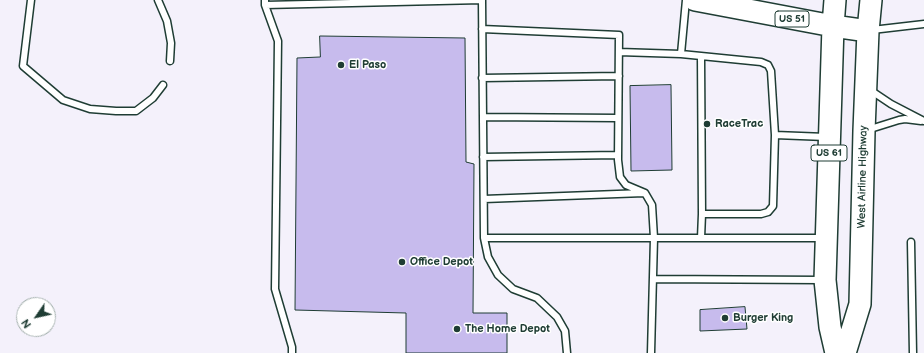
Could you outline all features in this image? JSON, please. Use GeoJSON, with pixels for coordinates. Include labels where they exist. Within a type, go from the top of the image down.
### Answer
{"type":"FeatureCollection","features":[{"type":"Feature","properties":{"kind":"highway","name":"US 51"},"geometry":{"type":"LineString","coordinates":[[695,0],[752,8],[833,26],[868,31]]}},
{"type":"Feature","properties":{"kind":"highway","name":"US 61"},"geometry":{"type":"LineString","coordinates":[[835,0],[825,280],[830,327],[836,353]]}},
{"type":"Feature","properties":{"kind":"highway","name":"West Airline Highway"},"geometry":{"type":"LineString","coordinates":[[845,353],[860,304],[864,131],[868,31],[871,0]]}},
{"type":"Feature","properties":{"kind":"lane"},"geometry":{"type":"LineString","coordinates":[[31,0],[23,66],[63,100],[90,109],[136,111],[152,98],[163,85]]}},
{"type":"Feature","properties":{"kind":"lane"},"geometry":{"type":"LineString","coordinates":[[158,0],[167,21],[171,43],[170,61]]}},
{"type":"Feature","properties":{"kind":"lane"},"geometry":{"type":"LineString","coordinates":[[292,353],[292,347],[275,289],[278,41],[265,2],[482,0],[484,238],[488,257],[498,275],[513,289],[537,298],[557,317],[565,331],[567,353]]}},
{"type":"Feature","properties":{"kind":"lane"},"geometry":{"type":"LineString","coordinates":[[681,54],[686,0]]}},
{"type":"Feature","properties":{"kind":"lane"},"geometry":{"type":"LineString","coordinates":[[868,31],[924,24]]}},
{"type":"Feature","properties":{"kind":"lane"},"geometry":{"type":"LineString","coordinates":[[482,29],[619,35],[618,155],[620,177],[626,185],[645,193],[652,205],[654,238],[651,353]]}},
{"type":"Feature","properties":{"kind":"lane"},"geometry":{"type":"LineString","coordinates":[[619,52],[681,54],[761,62],[768,65],[771,71],[775,136],[772,206],[768,212],[761,214],[702,214]]}},
{"type":"Feature","properties":{"kind":"lane"},"geometry":{"type":"LineString","coordinates":[[701,56],[701,238]]}},
{"type":"Feature","properties":{"kind":"lane"},"geometry":{"type":"LineString","coordinates":[[482,78],[619,76]]}},
{"type":"Feature","properties":{"kind":"lane"},"geometry":{"type":"LineString","coordinates":[[866,87],[891,104],[924,121]]}},
{"type":"Feature","properties":{"kind":"lane"},"geometry":{"type":"LineString","coordinates":[[483,117],[618,118]]}},
{"type":"Feature","properties":{"kind":"lane"},"geometry":{"type":"LineString","coordinates":[[864,131],[905,119],[924,121]]}},
{"type":"Feature","properties":{"kind":"lane"},"geometry":{"type":"LineString","coordinates":[[775,136],[829,137]]}},
{"type":"Feature","properties":{"kind":"lane"},"geometry":{"type":"LineString","coordinates":[[483,157],[618,155]]}},
{"type":"Feature","properties":{"kind":"lane"},"geometry":{"type":"LineString","coordinates":[[484,199],[645,193]]}},
{"type":"Feature","properties":{"kind":"lane"},"geometry":{"type":"LineString","coordinates":[[484,238],[826,238]]}},
{"type":"Feature","properties":{"kind":"lane"},"geometry":{"type":"LineString","coordinates":[[911,242],[913,353]]}},
{"type":"Feature","properties":{"kind":"lane"},"geometry":{"type":"LineString","coordinates":[[653,279],[825,280]]}},
{"type":"Feature","properties":{"kind":"building"},"geometry":{"type":"Polygon","coordinates":[[[320,36],[465,38],[466,162],[474,164],[473,313],[507,313],[507,353],[406,353],[406,313],[295,310],[297,58],[320,57],[320,36]]]}},
{"type":"Feature","properties":{"kind":"building"},"geometry":{"type":"Polygon","coordinates":[[[671,85],[672,170],[631,171],[630,86],[671,85]]]}},
{"type":"Feature","properties":{"kind":"building"},"geometry":{"type":"Polygon","coordinates":[[[745,307],[747,329],[700,331],[700,310],[745,307]]]}},
{"type":"Feature","properties":{"kind":"place","name":"El Paso"},"geometry":{"type":"Point","coordinates":[341,65]}},
{"type":"Feature","properties":{"kind":"place","name":"RaceTrac"},"geometry":{"type":"Point","coordinates":[707,124]}},
{"type":"Feature","properties":{"kind":"place","name":"Office Depot"},"geometry":{"type":"Point","coordinates":[402,262]}},
{"type":"Feature","properties":{"kind":"place","name":"Burger King"},"geometry":{"type":"Point","coordinates":[725,318]}},
{"type":"Feature","properties":{"kind":"place","name":"The Home Depot"},"geometry":{"type":"Point","coordinates":[457,329]}}]}
